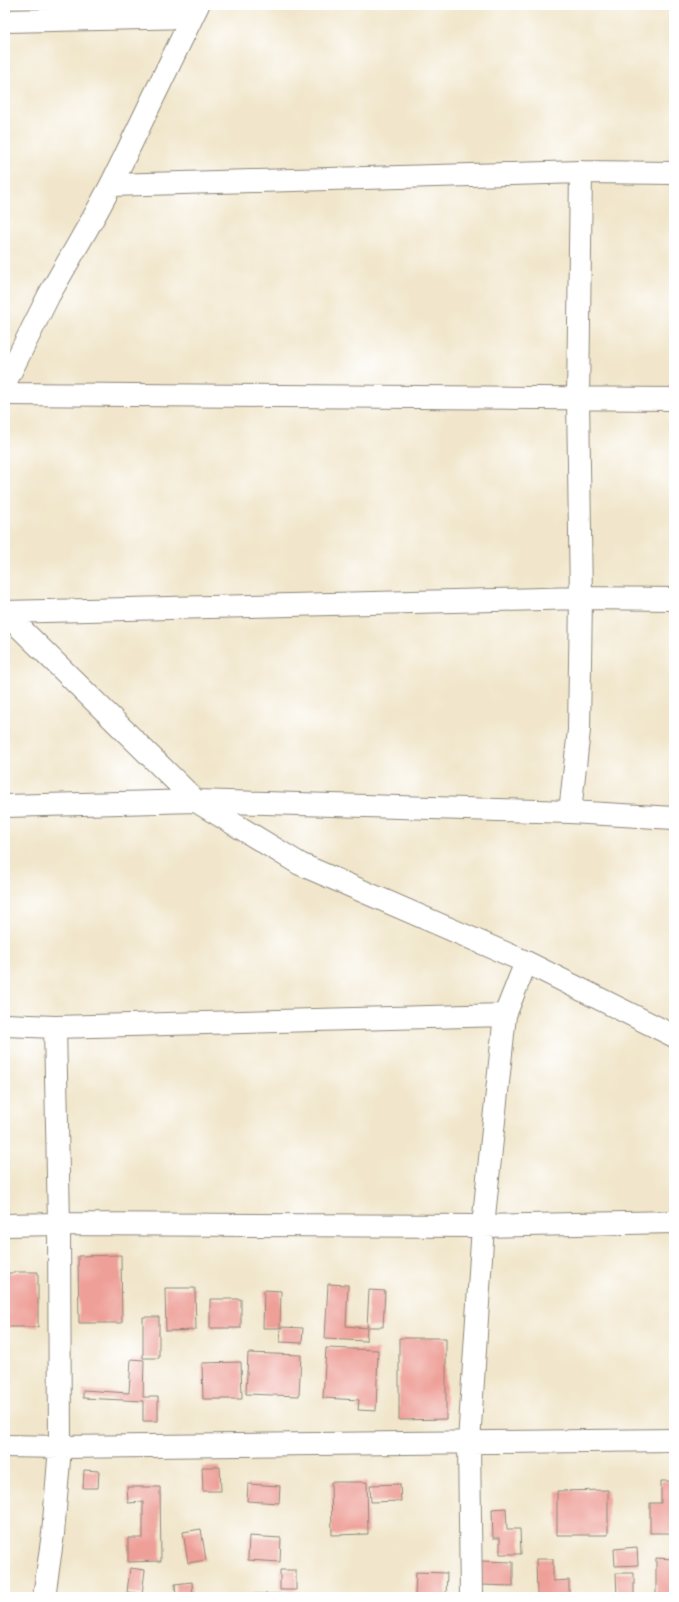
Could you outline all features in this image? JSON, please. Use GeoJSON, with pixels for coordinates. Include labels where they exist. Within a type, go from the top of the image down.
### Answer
{"type":"FeatureCollection","features":[{"type":"Feature","properties":{"kind":"street"},"geometry":{"type":"LineString","coordinates":[[5,21],[195,11],[111,185],[49,295],[5,383]]}},
{"type":"Feature","properties":{"kind":"street"},"geometry":{"type":"LineString","coordinates":[[111,185],[581,172],[674,173]]}},
{"type":"Feature","properties":{"kind":"street"},"geometry":{"type":"LineString","coordinates":[[570,812],[579,730],[581,598],[578,399],[581,172]]}},
{"type":"Feature","properties":{"kind":"street"},"geometry":{"type":"LineString","coordinates":[[5,394],[674,399]]}},
{"type":"Feature","properties":{"kind":"street"},"geometry":{"type":"LineString","coordinates":[[5,613],[581,598],[674,599]]}},
{"type":"Feature","properties":{"kind":"street"},"geometry":{"type":"LineString","coordinates":[[5,613],[196,801],[300,864],[526,962],[674,1036]]}},
{"type":"Feature","properties":{"kind":"street"},"geometry":{"type":"LineString","coordinates":[[5,806],[196,801],[570,812],[674,818]]}},
{"type":"Feature","properties":{"kind":"street"},"geometry":{"type":"LineString","coordinates":[[471,1597],[469,1442],[483,1226],[505,1015],[526,962]]}},
{"type":"Feature","properties":{"kind":"street"},"geometry":{"type":"LineString","coordinates":[[5,1025],[55,1027],[505,1015]]}},
{"type":"Feature","properties":{"kind":"street"},"geometry":{"type":"LineString","coordinates":[[44,1597],[53,1534],[60,1447],[59,1224],[55,1027]]}},
{"type":"Feature","properties":{"kind":"street"},"geometry":{"type":"LineString","coordinates":[[5,1225],[483,1226],[674,1222]]}},
{"type":"Feature","properties":{"kind":"street"},"geometry":{"type":"LineString","coordinates":[[5,1446],[60,1447],[674,1440]]}},
{"type":"Feature","properties":{"kind":"building"},"geometry":{"type":"Polygon","coordinates":[[[121,1255],[122,1323],[79,1323],[78,1256],[121,1255]]]}},
{"type":"Feature","properties":{"kind":"building"},"geometry":{"type":"Polygon","coordinates":[[[38,1272],[38,1327],[5,1327],[5,1273],[38,1272]]]}},
{"type":"Feature","properties":{"kind":"building"},"geometry":{"type":"Polygon","coordinates":[[[328,1284],[348,1285],[346,1326],[367,1328],[366,1341],[325,1339],[328,1284]]]}},
{"type":"Feature","properties":{"kind":"building"},"geometry":{"type":"Polygon","coordinates":[[[165,1288],[195,1288],[196,1330],[166,1331],[165,1288]]]}},
{"type":"Feature","properties":{"kind":"building"},"geometry":{"type":"Polygon","coordinates":[[[264,1290],[281,1291],[280,1328],[263,1328],[264,1290]]]}},
{"type":"Feature","properties":{"kind":"building"},"geometry":{"type":"Polygon","coordinates":[[[369,1290],[385,1291],[383,1327],[367,1327],[369,1290]]]}},
{"type":"Feature","properties":{"kind":"building"},"geometry":{"type":"Polygon","coordinates":[[[210,1299],[241,1299],[241,1328],[210,1328],[210,1299]]]}},
{"type":"Feature","properties":{"kind":"building"},"geometry":{"type":"Polygon","coordinates":[[[143,1317],[159,1317],[159,1358],[143,1358],[143,1317]]]}},
{"type":"Feature","properties":{"kind":"building"},"geometry":{"type":"Polygon","coordinates":[[[281,1327],[303,1328],[302,1343],[280,1342],[281,1327]]]}},
{"type":"Feature","properties":{"kind":"building"},"geometry":{"type":"Polygon","coordinates":[[[399,1338],[446,1338],[446,1419],[399,1420],[399,1338]]]}},
{"type":"Feature","properties":{"kind":"building"},"geometry":{"type":"Polygon","coordinates":[[[326,1348],[378,1350],[376,1411],[358,1410],[359,1400],[323,1398],[326,1348]]]}},
{"type":"Feature","properties":{"kind":"building"},"geometry":{"type":"Polygon","coordinates":[[[248,1353],[301,1355],[299,1396],[246,1394],[248,1353]]]}},
{"type":"Feature","properties":{"kind":"building"},"geometry":{"type":"Polygon","coordinates":[[[131,1359],[144,1360],[143,1397],[158,1397],[158,1421],[143,1421],[143,1401],[83,1398],[83,1390],[129,1393],[131,1359]]]}},
{"type":"Feature","properties":{"kind":"building"},"geometry":{"type":"Polygon","coordinates":[[[241,1362],[242,1399],[203,1399],[202,1363],[241,1362]]]}},
{"type":"Feature","properties":{"kind":"building"},"geometry":{"type":"Polygon","coordinates":[[[5,1375],[9,1394],[5,1394],[5,1375]]]}},
{"type":"Feature","properties":{"kind":"building"},"geometry":{"type":"Polygon","coordinates":[[[202,1467],[220,1467],[221,1491],[203,1491],[202,1467]]]}},
{"type":"Feature","properties":{"kind":"building"},"geometry":{"type":"Polygon","coordinates":[[[84,1470],[99,1471],[98,1488],[83,1488],[84,1470]]]}},
{"type":"Feature","properties":{"kind":"building"},"geometry":{"type":"Polygon","coordinates":[[[661,1481],[674,1481],[674,1497],[672,1497],[672,1533],[650,1533],[650,1503],[661,1503],[661,1481]]]}},
{"type":"Feature","properties":{"kind":"building"},"geometry":{"type":"Polygon","coordinates":[[[331,1482],[367,1482],[368,1534],[332,1535],[331,1482]]]}},
{"type":"Feature","properties":{"kind":"building"},"geometry":{"type":"Polygon","coordinates":[[[248,1484],[280,1486],[279,1503],[247,1501],[248,1484]]]}},
{"type":"Feature","properties":{"kind":"building"},"geometry":{"type":"Polygon","coordinates":[[[400,1484],[401,1501],[371,1502],[370,1485],[400,1484]]]}},
{"type":"Feature","properties":{"kind":"building"},"geometry":{"type":"Polygon","coordinates":[[[127,1487],[160,1487],[161,1561],[128,1562],[128,1538],[143,1538],[143,1502],[128,1503],[127,1487]]]}},
{"type":"Feature","properties":{"kind":"building"},"geometry":{"type":"Polygon","coordinates":[[[608,1490],[608,1535],[557,1535],[557,1491],[608,1490]]]}},
{"type":"Feature","properties":{"kind":"building"},"geometry":{"type":"Polygon","coordinates":[[[506,1508],[507,1529],[520,1529],[521,1554],[500,1554],[500,1538],[493,1538],[492,1509],[506,1508]]]}},
{"type":"Feature","properties":{"kind":"building"},"geometry":{"type":"Polygon","coordinates":[[[201,1529],[206,1560],[188,1563],[183,1532],[201,1529]]]}},
{"type":"Feature","properties":{"kind":"building"},"geometry":{"type":"Polygon","coordinates":[[[249,1536],[281,1538],[280,1562],[248,1560],[249,1536]]]}},
{"type":"Feature","properties":{"kind":"building"},"geometry":{"type":"Polygon","coordinates":[[[637,1547],[638,1565],[615,1566],[614,1549],[637,1547]]]}},
{"type":"Feature","properties":{"kind":"building"},"geometry":{"type":"Polygon","coordinates":[[[656,1558],[673,1559],[673,1595],[656,1595],[656,1558]]]}},
{"type":"Feature","properties":{"kind":"building"},"geometry":{"type":"Polygon","coordinates":[[[536,1559],[553,1559],[553,1581],[569,1580],[569,1597],[537,1597],[536,1559]]]}},
{"type":"Feature","properties":{"kind":"building"},"geometry":{"type":"Polygon","coordinates":[[[480,1561],[513,1562],[513,1586],[479,1585],[480,1561]]]}},
{"type":"Feature","properties":{"kind":"building"},"geometry":{"type":"Polygon","coordinates":[[[130,1568],[145,1570],[142,1594],[127,1592],[130,1568]]]}},
{"type":"Feature","properties":{"kind":"building"},"geometry":{"type":"Polygon","coordinates":[[[280,1570],[296,1570],[296,1590],[280,1590],[280,1570]]]}},
{"type":"Feature","properties":{"kind":"building"},"geometry":{"type":"Polygon","coordinates":[[[416,1572],[447,1573],[446,1597],[415,1597],[416,1572]]]}},
{"type":"Feature","properties":{"kind":"building"},"geometry":{"type":"Polygon","coordinates":[[[616,1573],[634,1573],[634,1597],[617,1597],[616,1573]]]}},
{"type":"Feature","properties":{"kind":"building"},"geometry":{"type":"Polygon","coordinates":[[[192,1582],[193,1597],[176,1597],[175,1584],[192,1582]]]}},
{"type":"Feature","properties":{"kind":"building"},"geometry":{"type":"Polygon","coordinates":[[[246,1594],[280,1594],[280,1597],[246,1597],[246,1594]]]}}]}
